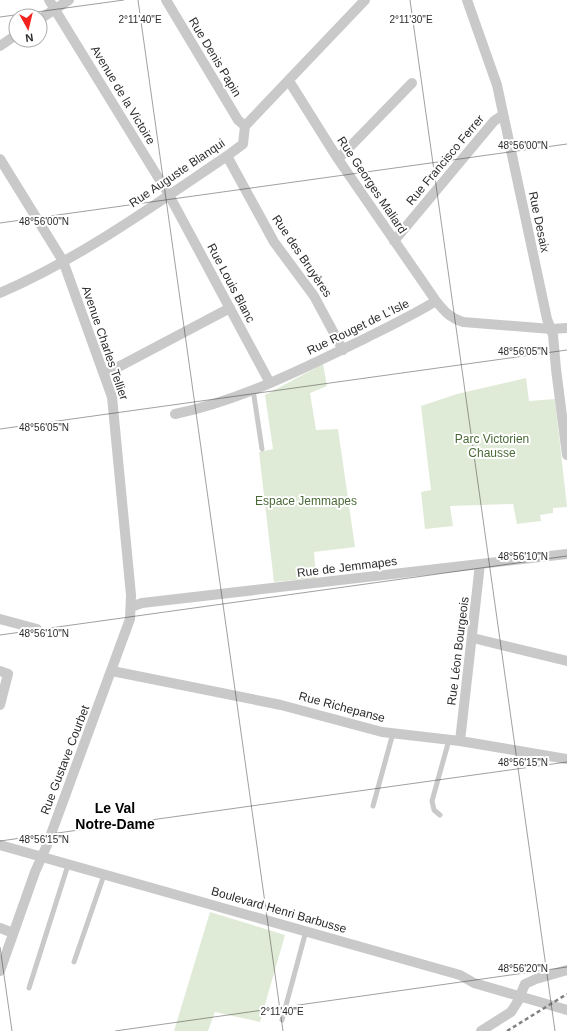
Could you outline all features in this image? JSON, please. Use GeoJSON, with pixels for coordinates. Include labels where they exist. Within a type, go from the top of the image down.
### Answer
{"type":"FeatureCollection","features":[{"type":"Feature","properties":{"kind":"street","name":"Avenue de la Victoire"},"geometry":{"type":"LineString","coordinates":[[49,0],[169,195]]}},
{"type":"Feature","properties":{"kind":"street"},"geometry":{"type":"LineString","coordinates":[[48,14],[69,0]]}},
{"type":"Feature","properties":{"kind":"street","name":"Rue Denis Papin"},"geometry":{"type":"LineString","coordinates":[[166,0],[238,120],[245,126]]}},
{"type":"Feature","properties":{"kind":"street"},"geometry":{"type":"LineString","coordinates":[[245,126],[365,0]]}},
{"type":"Feature","properties":{"kind":"street","name":"Rue Desaix"},"geometry":{"type":"LineString","coordinates":[[467,0],[497,85],[550,329],[553,335],[567,455]]}},
{"type":"Feature","properties":{"kind":"street","name":"Rue Georges Maliard"},"geometry":{"type":"LineString","coordinates":[[288,81],[338,160],[436,301]]}},
{"type":"Feature","properties":{"kind":"street"},"geometry":{"type":"LineString","coordinates":[[338,160],[412,83]]}},
{"type":"Feature","properties":{"kind":"street","name":"Rue Francisco Ferrer"},"geometry":{"type":"LineString","coordinates":[[394,241],[494,121],[503,115]]}},
{"type":"Feature","properties":{"kind":"street","name":"Rue Auguste Blanqui"},"geometry":{"type":"LineString","coordinates":[[0,293],[25,282],[63,261],[169,195],[227,156],[243,144],[245,126]]}},
{"type":"Feature","properties":{"kind":"street","name":"Rue des Bruyères"},"geometry":{"type":"LineString","coordinates":[[227,156],[274,242],[314,296],[343,350]]}},
{"type":"Feature","properties":{"kind":"street","name":"Avenue Charles Tellier"},"geometry":{"type":"LineString","coordinates":[[0,159],[63,261],[105,374],[115,409],[132,595],[130,619],[112,671]]}},
{"type":"Feature","properties":{"kind":"street","name":"Rue Louis Blanc"},"geometry":{"type":"LineString","coordinates":[[169,195],[270,384]]}},
{"type":"Feature","properties":{"kind":"street"},"geometry":{"type":"LineString","coordinates":[[436,301],[444,312],[453,319],[463,322],[550,329],[567,328]]}},
{"type":"Feature","properties":{"kind":"street","name":"Rue Rouget de L'Isle"},"geometry":{"type":"LineString","coordinates":[[175,414],[197,409],[270,384],[395,324],[436,301]]}},
{"type":"Feature","properties":{"kind":"street"},"geometry":{"type":"LineString","coordinates":[[105,374],[230,308]]}},
{"type":"Feature","properties":{"kind":"street","name":"Rue de Jemmapes"},"geometry":{"type":"LineString","coordinates":[[131,607],[142,603],[567,554]]}},
{"type":"Feature","properties":{"kind":"street","name":"Rue Léon Bourgeois"},"geometry":{"type":"LineString","coordinates":[[454,740],[473,638],[480,564]]}},
{"type":"Feature","properties":{"kind":"street"},"geometry":{"type":"LineString","coordinates":[[0,619],[37,629]]}},
{"type":"Feature","properties":{"kind":"street"},"geometry":{"type":"LineString","coordinates":[[473,638],[567,661]]}},
{"type":"Feature","properties":{"kind":"street","name":"Rue Richepanse"},"geometry":{"type":"LineString","coordinates":[[112,671],[281,704],[382,732],[454,740],[567,759]]}},
{"type":"Feature","properties":{"kind":"street","name":"Rue Gustave Courbet"},"geometry":{"type":"LineString","coordinates":[[0,971],[41,857],[112,671]]}},
{"type":"Feature","properties":{"kind":"street"},"geometry":{"type":"LineString","coordinates":[[0,672],[8,674],[0,705]]}},
{"type":"Feature","properties":{"kind":"street","name":"Boulevard Henri Barbusse"},"geometry":{"type":"LineString","coordinates":[[0,846],[460,975],[474,983],[567,1010]]}},
{"type":"Feature","properties":{"kind":"street"},"geometry":{"type":"LineString","coordinates":[[0,928],[13,933]]}},
{"type":"Feature","properties":{"kind":"street"},"geometry":{"type":"LineString","coordinates":[[481,1031],[511,1012],[525,984],[536,979],[567,970]]}},
{"type":"Feature","properties":{"kind":"lane"},"geometry":{"type":"LineString","coordinates":[[252,390],[262,449]]}},
{"type":"Feature","properties":{"kind":"lane"},"geometry":{"type":"LineString","coordinates":[[373,806],[393,733]]}},
{"type":"Feature","properties":{"kind":"lane"},"geometry":{"type":"LineString","coordinates":[[440,815],[434,810],[432,801],[454,740]]}},
{"type":"Feature","properties":{"kind":"lane"},"geometry":{"type":"LineString","coordinates":[[29,988],[68,865]]}},
{"type":"Feature","properties":{"kind":"lane"},"geometry":{"type":"LineString","coordinates":[[74,962],[104,875]]}},
{"type":"Feature","properties":{"kind":"lane"},"geometry":{"type":"LineString","coordinates":[[282,1020],[306,931]]}},
{"type":"Feature","properties":{"kind":"green space","name":"Espace Jemmapes"},"geometry":{"type":"Polygon","coordinates":[[[323,364],[327,386],[310,393],[316,430],[338,429],[355,547],[314,552],[316,578],[274,582],[259,452],[273,449],[265,395],[323,364]]]}},
{"type":"Feature","properties":{"kind":"green space","name":"Parc Victorien Chausse"},"geometry":{"type":"Polygon","coordinates":[[[526,378],[529,401],[555,399],[567,507],[553,508],[553,513],[540,515],[541,521],[517,524],[513,504],[450,506],[453,526],[425,529],[421,492],[431,490],[421,406],[457,394],[526,378]]]}},
{"type":"Feature","properties":{"kind":"green space"},"geometry":{"type":"Polygon","coordinates":[[[210,912],[285,935],[260,1022],[215,1012],[208,1031],[174,1031],[210,912]]]}},
{"type":"Feature","properties":{"kind":"railway"},"geometry":{"type":"LineString","coordinates":[[507,1031],[567,994]]}},
{"type":"Feature","properties":{"kind":"district","name":"Le Val Notre-Dame"},"geometry":{"type":"Point","coordinates":[115,816]}}]}
